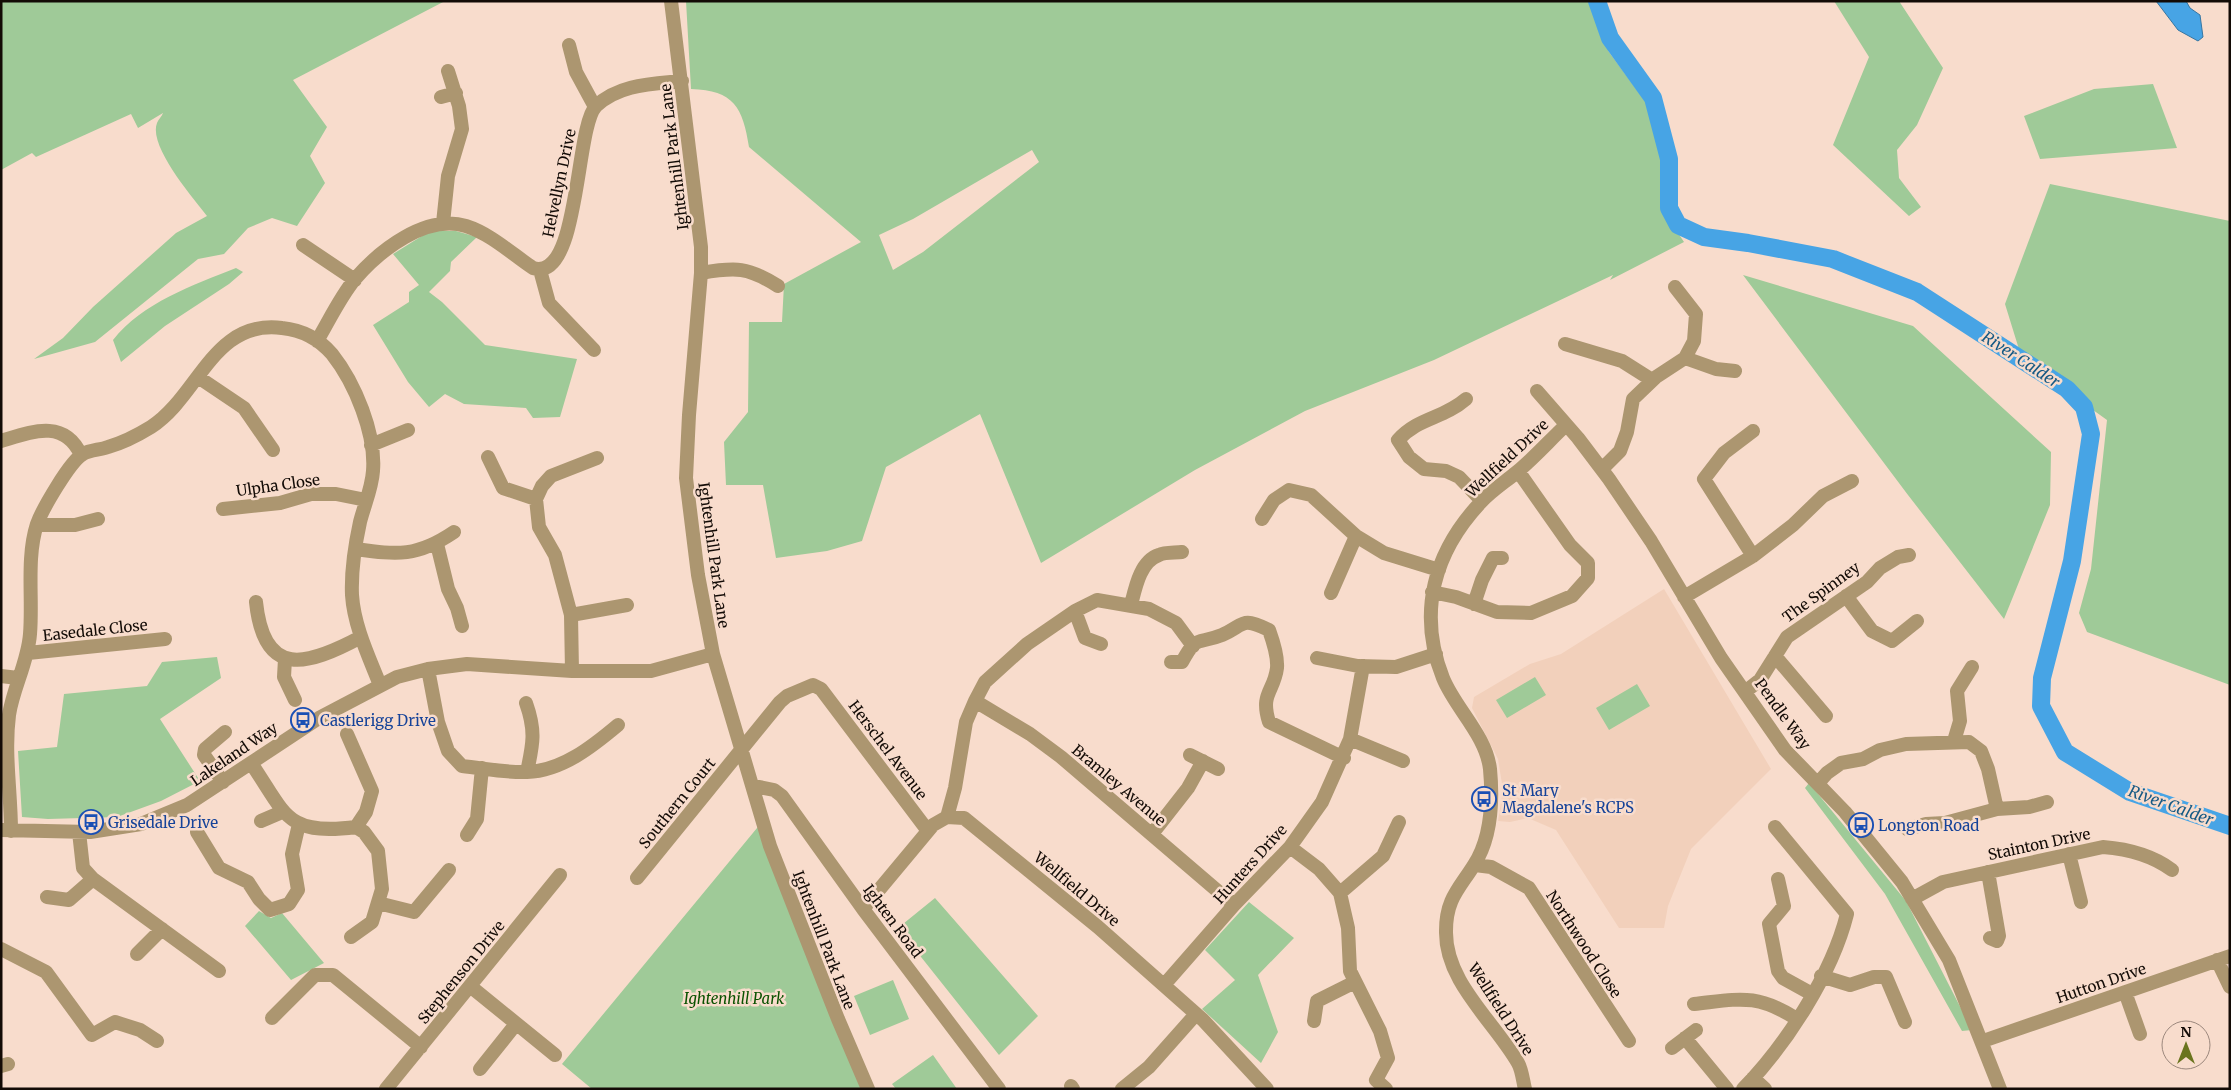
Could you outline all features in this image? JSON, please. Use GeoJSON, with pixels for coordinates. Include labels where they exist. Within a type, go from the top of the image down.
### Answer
{"type":"FeatureCollection","features":[{"type":"Feature","properties":{"kind":"street","name":"Ightenhill Park Lane"},"geometry":{"type":"LineString","coordinates":[[671,1],[701,247],[701,272],[688,414],[686,478],[698,575],[713,654],[754,786],[770,846],[838,1019],[868,1089]]}},
{"type":"Feature","properties":{"kind":"street"},"geometry":{"type":"LineString","coordinates":[[569,45],[576,72],[595,107],[614,94],[640,85],[682,81]]}},
{"type":"Feature","properties":{"kind":"street"},"geometry":{"type":"LineString","coordinates":[[443,223],[448,176],[462,129],[456,93],[448,71]]}},
{"type":"Feature","properties":{"kind":"street"},"geometry":{"type":"LineString","coordinates":[[441,97],[456,93]]}},
{"type":"Feature","properties":{"kind":"street","name":"Helvellyn Drive"},"geometry":{"type":"LineString","coordinates":[[540,270],[548,267],[561,253],[578,182],[589,118],[595,107]]}},
{"type":"Feature","properties":{"kind":"street"},"geometry":{"type":"LineString","coordinates":[[317,341],[354,280],[375,259],[420,228],[443,223],[476,230],[540,270],[549,304],[594,350]]}},
{"type":"Feature","properties":{"kind":"street"},"geometry":{"type":"LineString","coordinates":[[305,250],[354,280]]}},
{"type":"Feature","properties":{"kind":"street"},"geometry":{"type":"LineString","coordinates":[[701,272],[720,270],[756,272],[778,286]]}},
{"type":"Feature","properties":{"kind":"street"},"geometry":{"type":"LineString","coordinates":[[1602,470],[1620,451],[1627,432],[1633,399],[1652,380],[1685,358],[1694,341],[1696,314],[1675,287]]}},
{"type":"Feature","properties":{"kind":"street"},"geometry":{"type":"LineString","coordinates":[[6,831],[4,762],[9,714],[18,678],[28,653],[31,617],[31,565],[37,525],[58,485],[81,454],[109,447],[150,427],[172,409],[223,345],[244,332],[259,328],[291,329],[317,341],[330,352],[343,370],[370,429],[374,472],[356,549],[352,598],[361,637],[380,685]]}},
{"type":"Feature","properties":{"kind":"street"},"geometry":{"type":"LineString","coordinates":[[1565,344],[1622,361],[1652,380]]}},
{"type":"Feature","properties":{"kind":"street"},"geometry":{"type":"LineString","coordinates":[[1685,358],[1716,369],[1735,371]]}},
{"type":"Feature","properties":{"kind":"street"},"geometry":{"type":"LineString","coordinates":[[198,377],[244,408],[271,441]]}},
{"type":"Feature","properties":{"kind":"street","name":"Pendle Way"},"geometry":{"type":"LineString","coordinates":[[1537,391],[1602,470],[1651,541],[1721,658],[1746,691],[1785,750],[1818,783],[1880,854],[1912,899],[1949,960],[1983,1041],[2000,1089]]}},
{"type":"Feature","properties":{"kind":"street"},"geometry":{"type":"LineString","coordinates":[[1466,399],[1452,411],[1410,428],[1398,440],[1410,457],[1424,469],[1446,471],[1459,477],[1482,500]]}},
{"type":"Feature","properties":{"kind":"street","name":"Wellfield Drive"},"geometry":{"type":"LineString","coordinates":[[1525,1089],[1519,1064],[1468,991],[1452,964],[1447,948],[1448,908],[1460,882],[1474,865],[1488,830],[1492,794],[1488,759],[1465,712],[1443,679],[1436,654],[1430,613],[1432,592],[1446,547],[1482,500],[1518,471],[1566,424]]}},
{"type":"Feature","properties":{"kind":"street"},"geometry":{"type":"LineString","coordinates":[[1,441],[44,429],[52,430],[77,446],[81,454]]}},
{"type":"Feature","properties":{"kind":"street"},"geometry":{"type":"LineString","coordinates":[[371,446],[408,430]]}},
{"type":"Feature","properties":{"kind":"street"},"geometry":{"type":"LineString","coordinates":[[1751,557],[1704,478],[1724,453],[1753,431]]}},
{"type":"Feature","properties":{"kind":"street"},"geometry":{"type":"LineString","coordinates":[[488,457],[503,488],[536,499]]}},
{"type":"Feature","properties":{"kind":"street"},"geometry":{"type":"LineString","coordinates":[[572,671],[571,615],[555,555],[539,527],[536,499],[542,486],[551,476],[597,458]]}},
{"type":"Feature","properties":{"kind":"street"},"geometry":{"type":"LineString","coordinates":[[1432,592],[1456,597],[1497,612],[1531,613],[1572,596],[1588,578],[1588,563],[1570,545],[1518,471]]}},
{"type":"Feature","properties":{"kind":"street"},"geometry":{"type":"LineString","coordinates":[[1684,597],[1751,557],[1793,525],[1823,496],[1852,481]]}},
{"type":"Feature","properties":{"kind":"street"},"geometry":{"type":"LineString","coordinates":[[1262,518],[1274,500],[1289,490],[1311,495],[1356,536],[1384,553],[1439,570]]}},
{"type":"Feature","properties":{"kind":"street","name":"Ulpha Close"},"geometry":{"type":"LineString","coordinates":[[224,509],[268,505],[310,494],[336,494],[366,500]]}},
{"type":"Feature","properties":{"kind":"street"},"geometry":{"type":"LineString","coordinates":[[37,525],[75,525],[98,519]]}},
{"type":"Feature","properties":{"kind":"street"},"geometry":{"type":"LineString","coordinates":[[356,549],[388,554],[412,553],[437,544],[454,532]]}},
{"type":"Feature","properties":{"kind":"street"},"geometry":{"type":"LineString","coordinates":[[1331,593],[1356,536]]}},
{"type":"Feature","properties":{"kind":"street"},"geometry":{"type":"LineString","coordinates":[[437,544],[448,589],[458,608],[462,626]]}},
{"type":"Feature","properties":{"kind":"street"},"geometry":{"type":"LineString","coordinates":[[1131,605],[1136,584],[1144,568],[1157,555],[1182,552]]}},
{"type":"Feature","properties":{"kind":"street","name":"The Spinney"},"geometry":{"type":"LineString","coordinates":[[1746,691],[1760,680],[1787,636],[1867,582],[1880,568],[1898,558],[1909,555]]}},
{"type":"Feature","properties":{"kind":"street"},"geometry":{"type":"LineString","coordinates":[[1474,604],[1482,580],[1493,558],[1502,558]]}},
{"type":"Feature","properties":{"kind":"street"},"geometry":{"type":"LineString","coordinates":[[1846,596],[1872,631],[1892,641],[1918,621]]}},
{"type":"Feature","properties":{"kind":"street"},"geometry":{"type":"LineString","coordinates":[[863,909],[928,831],[947,817],[955,788],[966,722],[975,701],[985,682],[1026,644],[1075,611],[1097,600],[1149,609],[1176,623],[1193,646]]}},
{"type":"Feature","properties":{"kind":"street"},"geometry":{"type":"LineString","coordinates":[[256,602],[258,626],[267,646],[284,659],[308,658],[337,650],[361,637]]}},
{"type":"Feature","properties":{"kind":"street"},"geometry":{"type":"LineString","coordinates":[[571,615],[627,605]]}},
{"type":"Feature","properties":{"kind":"street"},"geometry":{"type":"LineString","coordinates":[[1075,611],[1085,638],[1101,644]]}},
{"type":"Feature","properties":{"kind":"street"},"geometry":{"type":"LineString","coordinates":[[1171,662],[1182,662],[1199,640],[1222,635],[1240,623],[1256,623],[1269,630],[1274,642],[1277,668],[1264,706],[1270,722],[1344,758]]}},
{"type":"Feature","properties":{"kind":"street","name":"Easedale Close"},"geometry":{"type":"LineString","coordinates":[[28,653],[165,639]]}},
{"type":"Feature","properties":{"kind":"street","name":"Lakeland Way"},"geometry":{"type":"LineString","coordinates":[[6,831],[80,832],[141,824],[186,805],[319,718],[397,677],[467,664],[572,671],[651,671],[713,654]]}},
{"type":"Feature","properties":{"kind":"street"},"geometry":{"type":"LineString","coordinates":[[1317,658],[1363,666],[1396,666],[1436,654]]}},
{"type":"Feature","properties":{"kind":"street"},"geometry":{"type":"LineString","coordinates":[[1775,656],[1826,716]]}},
{"type":"Feature","properties":{"kind":"street"},"geometry":{"type":"LineString","coordinates":[[284,659],[284,677],[295,700]]}},
{"type":"Feature","properties":{"kind":"street","name":"Hunters Drive"},"geometry":{"type":"LineString","coordinates":[[1164,985],[1234,905],[1290,847],[1322,802],[1344,758],[1350,739],[1363,666]]}},
{"type":"Feature","properties":{"kind":"street"},"geometry":{"type":"LineString","coordinates":[[1954,741],[1960,721],[1957,691],[1972,667]]}},
{"type":"Feature","properties":{"kind":"street"},"geometry":{"type":"LineString","coordinates":[[428,670],[438,722],[448,751],[462,766],[527,772],[555,766],[592,748],[618,725]]}},
{"type":"Feature","properties":{"kind":"street"},"geometry":{"type":"LineString","coordinates":[[1,676],[18,678]]}},
{"type":"Feature","properties":{"kind":"street","name":"Southern Court"},"geometry":{"type":"LineString","coordinates":[[637,878],[742,748],[787,696],[811,685],[821,689]]}},
{"type":"Feature","properties":{"kind":"street","name":"Herschel Avenue"},"geometry":{"type":"LineString","coordinates":[[821,689],[928,831]]}},
{"type":"Feature","properties":{"kind":"street","name":"Bramley Avenue"},"geometry":{"type":"LineString","coordinates":[[975,701],[1030,734],[1061,757],[1234,905]]}},
{"type":"Feature","properties":{"kind":"street"},"geometry":{"type":"LineString","coordinates":[[526,703],[533,723],[533,741],[527,772]]}},
{"type":"Feature","properties":{"kind":"street"},"geometry":{"type":"LineString","coordinates":[[223,782],[204,755],[206,748],[225,732]]}},
{"type":"Feature","properties":{"kind":"street"},"geometry":{"type":"LineString","coordinates":[[251,763],[282,812],[303,827],[332,830],[356,827],[366,812],[372,790],[347,734]]}},
{"type":"Feature","properties":{"kind":"street"},"geometry":{"type":"LineString","coordinates":[[1350,739],[1403,761]]}},
{"type":"Feature","properties":{"kind":"street"},"geometry":{"type":"LineString","coordinates":[[1818,783],[1827,772],[1841,763],[1863,759],[1880,750],[1906,744],[1970,742],[1981,751],[1988,769],[1997,809]]}},
{"type":"Feature","properties":{"kind":"street"},"geometry":{"type":"LineString","coordinates":[[1152,834],[1188,788],[1196,758],[1218,769]]}},
{"type":"Feature","properties":{"kind":"street"},"geometry":{"type":"LineString","coordinates":[[467,835],[477,819],[482,768]]}},
{"type":"Feature","properties":{"kind":"street","name":"Ighten Road"},"geometry":{"type":"LineString","coordinates":[[754,786],[774,790],[782,796],[863,909],[999,1089]]}},
{"type":"Feature","properties":{"kind":"street"},"geometry":{"type":"LineString","coordinates":[[1906,829],[1958,820],[1997,809],[2029,807],[2047,802]]}},
{"type":"Feature","properties":{"kind":"street"},"geometry":{"type":"LineString","coordinates":[[261,821],[282,812]]}},
{"type":"Feature","properties":{"kind":"street","name":"Wellfield Drive"},"geometry":{"type":"LineString","coordinates":[[947,817],[964,818],[986,834],[1098,927],[1196,1014],[1259,1086]]}},
{"type":"Feature","properties":{"kind":"street"},"geometry":{"type":"LineString","coordinates":[[1340,893],[1383,856],[1399,822]]}},
{"type":"Feature","properties":{"kind":"street"},"geometry":{"type":"LineString","coordinates":[[197,832],[220,868],[248,882],[259,899],[270,910],[289,904],[298,890],[292,854],[299,824]]}},
{"type":"Feature","properties":{"kind":"street"},"geometry":{"type":"LineString","coordinates":[[351,937],[372,922],[382,889],[378,851],[356,827]]}},
{"type":"Feature","properties":{"kind":"street"},"geometry":{"type":"LineString","coordinates":[[1743,1089],[1797,1019],[1812,994],[1843,927],[1847,914],[1775,827]]}},
{"type":"Feature","properties":{"kind":"street"},"geometry":{"type":"LineString","coordinates":[[80,832],[84,868],[94,878],[219,971]]}},
{"type":"Feature","properties":{"kind":"street"},"geometry":{"type":"LineString","coordinates":[[1290,847],[1319,869],[1340,893],[1348,928],[1350,971],[1380,1030],[1388,1058],[1376,1080],[1386,1089]]}},
{"type":"Feature","properties":{"kind":"street","name":"Stainton Drive"},"geometry":{"type":"LineString","coordinates":[[1912,899],[1943,882],[2103,847],[2124,849],[2160,861],[2172,870]]}},
{"type":"Feature","properties":{"kind":"street"},"geometry":{"type":"LineString","coordinates":[[2069,854],[2081,902]]}},
{"type":"Feature","properties":{"kind":"street","name":"Northwood Close"},"geometry":{"type":"LineString","coordinates":[[1474,865],[1491,867],[1529,888],[1629,1041]]}},
{"type":"Feature","properties":{"kind":"street"},"geometry":{"type":"LineString","coordinates":[[378,903],[414,912],[449,870]]}},
{"type":"Feature","properties":{"kind":"street"},"geometry":{"type":"LineString","coordinates":[[1988,872],[1999,936],[1997,941],[1990,938]]}},
{"type":"Feature","properties":{"kind":"street","name":"Stephenson Drive"},"geometry":{"type":"LineString","coordinates":[[386,1089],[560,875]]}},
{"type":"Feature","properties":{"kind":"street"},"geometry":{"type":"LineString","coordinates":[[47,897],[69,900],[94,878]]}},
{"type":"Feature","properties":{"kind":"street"},"geometry":{"type":"LineString","coordinates":[[1778,879],[1784,906],[1769,924],[1775,960],[1784,978],[1812,994]]}},
{"type":"Feature","properties":{"kind":"street"},"geometry":{"type":"LineString","coordinates":[[137,954],[162,929]]}},
{"type":"Feature","properties":{"kind":"street"},"geometry":{"type":"LineString","coordinates":[[1,949],[46,972],[92,1035],[115,1022],[140,1030],[157,1041]]}},
{"type":"Feature","properties":{"kind":"street"},"geometry":{"type":"LineString","coordinates":[[2223,958],[2230,987]]}},
{"type":"Feature","properties":{"kind":"street","name":"Hutton Drive"},"geometry":{"type":"LineString","coordinates":[[1983,1041],[2223,958]]}},
{"type":"Feature","properties":{"kind":"street"},"geometry":{"type":"LineString","coordinates":[[272,1018],[315,975],[333,975],[421,1047]]}},
{"type":"Feature","properties":{"kind":"street"},"geometry":{"type":"LineString","coordinates":[[1821,976],[1850,985],[1874,977],[1886,977],[1905,1022]]}},
{"type":"Feature","properties":{"kind":"street"},"geometry":{"type":"LineString","coordinates":[[1314,1022],[1317,1001],[1355,982]]}},
{"type":"Feature","properties":{"kind":"street"},"geometry":{"type":"LineString","coordinates":[[470,986],[555,1056]]}},
{"type":"Feature","properties":{"kind":"street"},"geometry":{"type":"LineString","coordinates":[[2125,992],[2140,1034]]}},
{"type":"Feature","properties":{"kind":"street"},"geometry":{"type":"LineString","coordinates":[[1694,1004],[1755,1000],[1775,1005],[1797,1019]]}},
{"type":"Feature","properties":{"kind":"street"},"geometry":{"type":"LineString","coordinates":[[1122,1089],[1149,1067],[1196,1014]]}},
{"type":"Feature","properties":{"kind":"street"},"geometry":{"type":"LineString","coordinates":[[480,1069],[516,1024]]}},
{"type":"Feature","properties":{"kind":"street"},"geometry":{"type":"LineString","coordinates":[[1672,1048],[1690,1034],[1727,1089]]}},
{"type":"Feature","properties":{"kind":"street"},"geometry":{"type":"LineString","coordinates":[[1753,1078],[1765,1089]]}},
{"type":"Feature","properties":{"kind":"shaded area"},"geometry":{"type":"Polygon","coordinates":[[[1664,589],[1771,769],[1691,849],[1668,906],[1664,928],[1619,928],[1556,830],[1528,818],[1510,822],[1498,821],[1503,790],[1498,759],[1472,708],[1474,697],[1530,664],[1561,654],[1664,589]]]}},
{"type":"Feature","properties":{"kind":"green space"},"geometry":{"type":"Polygon","coordinates":[[[1,1],[445,1],[293,80],[327,127],[310,156],[325,183],[297,226],[272,218],[248,228],[224,254],[198,259],[95,342],[34,359],[63,338],[93,307],[176,233],[207,216],[173,171],[159,145],[156,133],[157,123],[163,113],[138,128],[131,114],[36,157],[32,153],[1,170],[1,1]]]}},
{"type":"Feature","properties":{"kind":"green space"},"geometry":{"type":"Polygon","coordinates":[[[686,1],[1588,1],[1609,52],[1650,108],[1664,162],[1664,212],[1684,242],[1610,280],[1613,275],[1434,360],[1305,411],[1195,470],[1041,563],[980,414],[886,467],[862,541],[827,551],[776,558],[763,485],[726,485],[724,442],[748,412],[749,322],[782,322],[784,284],[861,242],[749,147],[747,133],[734,104],[717,93],[691,89],[686,1]],[[1032,150],[913,219],[879,235],[893,270],[923,252],[1039,162],[1032,150]]]}},
{"type":"Feature","properties":{"kind":"green space"},"geometry":{"type":"Polygon","coordinates":[[[1834,1],[1899,1],[1943,68],[1917,125],[1897,150],[1899,178],[1921,207],[1909,216],[1833,145],[1869,57],[1834,1]]]}},
{"type":"Feature","properties":{"kind":"green space"},"geometry":{"type":"Polygon","coordinates":[[[2153,84],[2177,148],[2040,159],[2024,116],[2094,89],[2153,84]]]}},
{"type":"Feature","properties":{"kind":"green space"},"geometry":{"type":"Polygon","coordinates":[[[2050,184],[2230,221],[2230,685],[2087,632],[2079,613],[2091,569],[2107,420],[2022,359],[2005,304],[2050,184]]]}},
{"type":"Feature","properties":{"kind":"green space"},"geometry":{"type":"Polygon","coordinates":[[[433,231],[456,231],[477,237],[451,262],[450,271],[429,292],[442,302],[485,345],[577,359],[560,417],[533,418],[526,408],[464,404],[445,394],[429,407],[408,382],[373,325],[409,302],[409,292],[419,285],[393,254],[433,231]]]}},
{"type":"Feature","properties":{"kind":"green space"},"geometry":{"type":"Polygon","coordinates":[[[236,268],[243,272],[229,284],[165,326],[121,362],[113,340],[138,316],[169,296],[236,268]]]}},
{"type":"Feature","properties":{"kind":"green space"},"geometry":{"type":"Polygon","coordinates":[[[1743,275],[1913,326],[2051,452],[2050,505],[2004,619],[1908,495],[1743,275]]]}},
{"type":"Feature","properties":{"kind":"green space"},"geometry":{"type":"Polygon","coordinates":[[[217,657],[221,678],[160,719],[200,781],[161,801],[117,817],[48,819],[22,817],[18,751],[57,747],[64,694],[147,686],[162,662],[217,657]]]}},
{"type":"Feature","properties":{"kind":"green space"},"geometry":{"type":"Polygon","coordinates":[[[1535,677],[1546,695],[1507,718],[1496,700],[1535,677]]]}},
{"type":"Feature","properties":{"kind":"green space"},"geometry":{"type":"Polygon","coordinates":[[[1637,684],[1650,706],[1609,730],[1596,708],[1637,684]]]}},
{"type":"Feature","properties":{"kind":"green space"},"geometry":{"type":"Polygon","coordinates":[[[1809,783],[1906,901],[1972,1030],[1962,1031],[1885,894],[1805,788],[1809,783]]]}},
{"type":"Feature","properties":{"kind":"green space","name":"Ightenhill Park"},"geometry":{"type":"Polygon","coordinates":[[[762,822],[868,1089],[592,1089],[562,1064],[762,822]]]}},
{"type":"Feature","properties":{"kind":"green space"},"geometry":{"type":"Polygon","coordinates":[[[935,898],[1038,1016],[999,1055],[898,928],[935,898]]]}},
{"type":"Feature","properties":{"kind":"green space"},"geometry":{"type":"Polygon","coordinates":[[[1249,902],[1294,938],[1258,975],[1278,1032],[1261,1063],[1202,1009],[1235,980],[1205,950],[1249,902]]]}},
{"type":"Feature","properties":{"kind":"green space"},"geometry":{"type":"Polygon","coordinates":[[[259,911],[271,918],[282,913],[324,963],[291,980],[245,926],[259,911]]]}},
{"type":"Feature","properties":{"kind":"green space"},"geometry":{"type":"Polygon","coordinates":[[[893,980],[909,1019],[870,1035],[854,996],[893,980]]]}},
{"type":"Feature","properties":{"kind":"green space"},"geometry":{"type":"Polygon","coordinates":[[[933,1055],[957,1089],[896,1089],[892,1084],[933,1055]]]}},
{"type":"Feature","properties":{"kind":"water"},"geometry":{"type":"Polygon","coordinates":[[[2156,1],[2186,1],[2190,8],[2200,15],[2203,37],[2198,41],[2178,30],[2156,1]]]}},
{"type":"Feature","properties":{"kind":"waterway","name":"River Calder"},"geometry":{"type":"LineString","coordinates":[[1597,1],[1610,38],[1653,98],[1669,159],[1669,208],[1678,225],[1704,237],[1833,259],[1917,292],[2067,389],[2084,407],[2091,434],[2072,561],[2042,678],[2041,706],[2065,752],[2130,792],[2230,826]]}},
{"type":"Feature","properties":{"kind":"place","name":"Castlerigg Drive"},"geometry":{"type":"Point","coordinates":[303,720]}},
{"type":"Feature","properties":{"kind":"place","name":"St Mary Magdalene's RCPS"},"geometry":{"type":"Point","coordinates":[1484,799]}},
{"type":"Feature","properties":{"kind":"place","name":"Grisedale Drive"},"geometry":{"type":"Point","coordinates":[91,822]}},
{"type":"Feature","properties":{"kind":"place","name":"Longton Road"},"geometry":{"type":"Point","coordinates":[1861,825]}}]}
